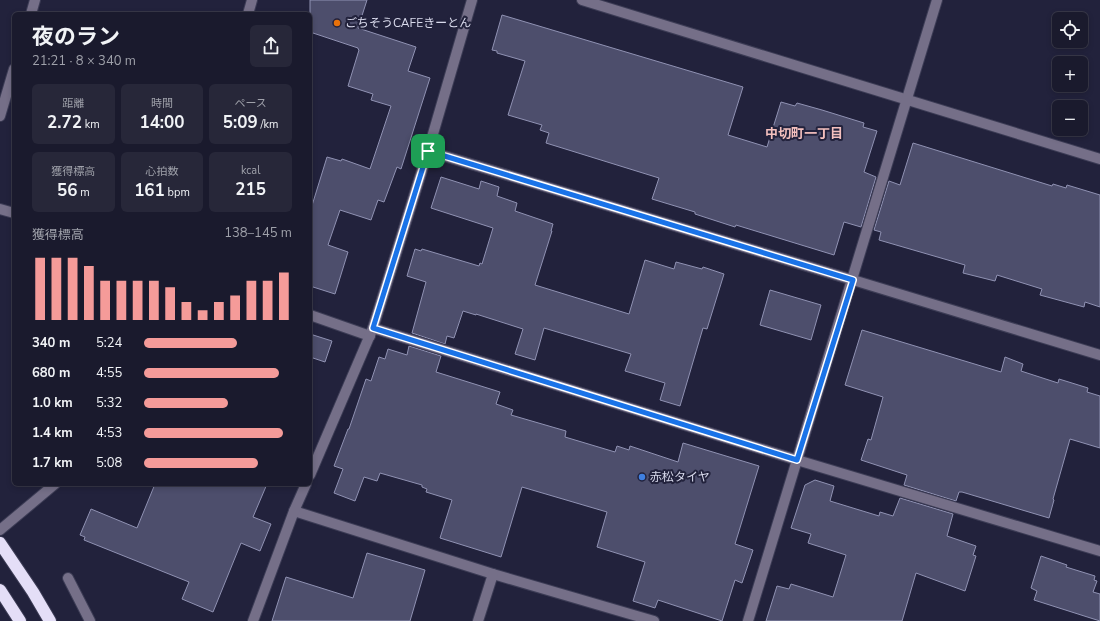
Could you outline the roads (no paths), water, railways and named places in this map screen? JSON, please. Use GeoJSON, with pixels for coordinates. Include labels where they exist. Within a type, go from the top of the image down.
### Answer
{"type":"FeatureCollection","features":[{"type":"Feature","properties":{"kind":"highway"},"geometry":{"type":"LineString","coordinates":[[0,543],[33,592],[50,621]]}},
{"type":"Feature","properties":{"kind":"highway"},"geometry":{"type":"LineString","coordinates":[[0,590],[20,621]]}},
{"type":"Feature","properties":{"kind":"street"},"geometry":{"type":"LineString","coordinates":[[32,12],[35,0]]}},
{"type":"Feature","properties":{"kind":"street"},"geometry":{"type":"LineString","coordinates":[[249,12],[252,0]]}},
{"type":"Feature","properties":{"kind":"street"},"geometry":{"type":"LineString","coordinates":[[312,470],[371,332],[428,151],[472,0]]}},
{"type":"Feature","properties":{"kind":"street"},"geometry":{"type":"LineString","coordinates":[[582,0],[1100,160]]}},
{"type":"Feature","properties":{"kind":"street"},"geometry":{"type":"LineString","coordinates":[[748,621],[937,0]]}},
{"type":"Feature","properties":{"kind":"street"},"geometry":{"type":"LineString","coordinates":[[0,116],[12,76]]}},
{"type":"Feature","properties":{"kind":"street"},"geometry":{"type":"LineString","coordinates":[[428,151],[1100,354]]}},
{"type":"Feature","properties":{"kind":"street"},"geometry":{"type":"LineString","coordinates":[[0,209],[12,212]]}},
{"type":"Feature","properties":{"kind":"street"},"geometry":{"type":"LineString","coordinates":[[312,316],[1100,551]]}},
{"type":"Feature","properties":{"kind":"street"},"geometry":{"type":"LineString","coordinates":[[0,530],[53,486]]}},
{"type":"Feature","properties":{"kind":"street"},"geometry":{"type":"LineString","coordinates":[[253,621],[294,511],[305,486]]}},
{"type":"Feature","properties":{"kind":"street"},"geometry":{"type":"LineString","coordinates":[[294,511],[492,574],[654,621]]}},
{"type":"Feature","properties":{"kind":"street"},"geometry":{"type":"LineString","coordinates":[[478,621],[492,574]]}},
{"type":"Feature","properties":{"kind":"street"},"geometry":{"type":"LineString","coordinates":[[68,578],[90,621]]}},
{"type":"Feature","properties":{"kind":"place","name":"ごちそうCAFEきーとん"},"geometry":{"type":"Point","coordinates":[337,23]}},
{"type":"Feature","properties":{"kind":"place","name":"赤松タイヤ"},"geometry":{"type":"Point","coordinates":[642,477]}},
{"type":"Feature","properties":{"kind":"district","name":"中切町一丁目"},"geometry":{"type":"Point","coordinates":[804,133]}}]}
